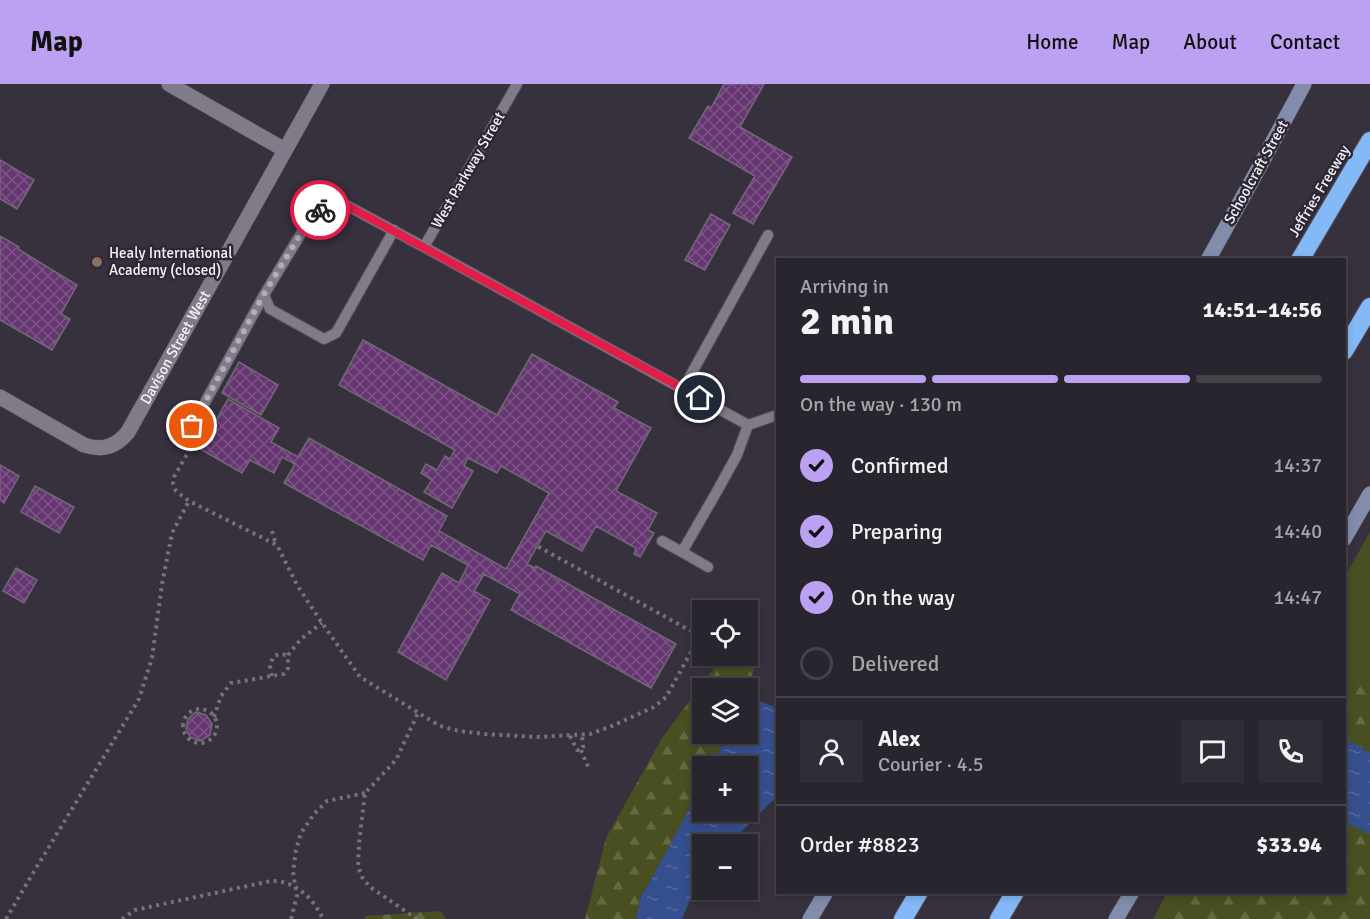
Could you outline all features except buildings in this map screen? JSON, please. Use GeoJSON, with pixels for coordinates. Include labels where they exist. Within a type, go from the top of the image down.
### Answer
{"type":"FeatureCollection","features":[{"type":"Feature","properties":{"kind":"highway","name":"Jeffries Freeway"},"geometry":{"type":"LineString","coordinates":[[1301,258],[1370,141]]}},
{"type":"Feature","properties":{"kind":"highway"},"geometry":{"type":"LineString","coordinates":[[1346,348],[1370,307]]}},
{"type":"Feature","properties":{"kind":"highway"},"geometry":{"type":"LineString","coordinates":[[903,919],[918,894]]}},
{"type":"Feature","properties":{"kind":"highway"},"geometry":{"type":"LineString","coordinates":[[999,919],[1014,894]]}},
{"type":"Feature","properties":{"kind":"main road","name":"Schoolcraft Street"},"geometry":{"type":"LineString","coordinates":[[1209,258],[1304,84]]}},
{"type":"Feature","properties":{"kind":"main road"},"geometry":{"type":"LineString","coordinates":[[1346,536],[1370,494]]}},
{"type":"Feature","properties":{"kind":"main road"},"geometry":{"type":"LineString","coordinates":[[810,919],[825,894]]}},
{"type":"Feature","properties":{"kind":"main road"},"geometry":{"type":"LineString","coordinates":[[1116,919],[1131,894]]}},
{"type":"Feature","properties":{"kind":"street"},"geometry":{"type":"LineString","coordinates":[[169,84],[285,150]]}},
{"type":"Feature","properties":{"kind":"street","name":"Davison Street West"},"geometry":{"type":"LineString","coordinates":[[0,397],[84,445],[93,448],[109,446],[122,439],[322,84]]}},
{"type":"Feature","properties":{"kind":"lane","name":"West Parkway Street"},"geometry":{"type":"LineString","coordinates":[[424,247],[517,84]]}},
{"type":"Feature","properties":{"kind":"lane"},"geometry":{"type":"LineString","coordinates":[[192,426],[264,294],[314,212],[346,205],[748,425],[776,415]]}},
{"type":"Feature","properties":{"kind":"lane"},"geometry":{"type":"LineString","coordinates":[[264,294],[270,309],[324,339],[336,333],[394,230]]}},
{"type":"Feature","properties":{"kind":"lane"},"geometry":{"type":"LineString","coordinates":[[684,389],[768,235]]}},
{"type":"Feature","properties":{"kind":"lane"},"geometry":{"type":"LineString","coordinates":[[682,552],[737,455],[748,425]]}},
{"type":"Feature","properties":{"kind":"lane"},"geometry":{"type":"LineString","coordinates":[[662,541],[708,567]]}},
{"type":"Feature","properties":{"kind":"path"},"geometry":{"type":"LineString","coordinates":[[197,437],[174,477],[173,484],[176,491],[189,501],[277,545]]}},
{"type":"Feature","properties":{"kind":"path"},"geometry":{"type":"LineString","coordinates":[[6,919],[139,699],[152,658],[162,584],[172,533],[189,501]]}},
{"type":"Feature","properties":{"kind":"path"},"geometry":{"type":"LineString","coordinates":[[272,531],[297,585],[360,677],[440,726],[459,731],[508,736],[582,735],[612,726],[654,707],[666,696],[700,636],[537,546]]}},
{"type":"Feature","properties":{"kind":"path"},"geometry":{"type":"LineString","coordinates":[[214,717],[204,709],[193,710],[185,717],[183,728],[185,734],[194,742],[205,742],[210,739],[216,730],[214,717],[221,696],[231,684],[284,674],[288,668],[288,654],[301,639],[322,623]]}},
{"type":"Feature","properties":{"kind":"path"},"geometry":{"type":"LineString","coordinates":[[272,676],[270,666],[273,657],[288,654]]}},
{"type":"Feature","properties":{"kind":"path"},"geometry":{"type":"LineString","coordinates":[[291,919],[297,896],[293,872],[301,833],[314,814],[327,801],[365,793],[396,760],[418,713]]}},
{"type":"Feature","properties":{"kind":"path"},"geometry":{"type":"LineString","coordinates":[[582,735],[581,750],[589,769]]}},
{"type":"Feature","properties":{"kind":"path"},"geometry":{"type":"LineString","coordinates":[[570,736],[577,750],[581,750]]}},
{"type":"Feature","properties":{"kind":"path"},"geometry":{"type":"LineString","coordinates":[[365,793],[358,866],[362,877],[370,887],[417,919]]}},
{"type":"Feature","properties":{"kind":"path"},"geometry":{"type":"LineString","coordinates":[[122,919],[135,910],[280,880],[295,886],[309,898],[323,919]]}},
{"type":"Feature","properties":{"kind":"green space"},"geometry":{"type":"Polygon","coordinates":[[[1370,532],[1370,919],[1153,919],[1166,894],[1346,894],[1346,574],[1370,532]]]}},
{"type":"Feature","properties":{"kind":"green space"},"geometry":{"type":"Polygon","coordinates":[[[716,666],[754,666],[752,678],[707,678],[716,666]]]}},
{"type":"Feature","properties":{"kind":"green space"},"geometry":{"type":"Polygon","coordinates":[[[1346,684],[1370,689],[1370,753],[1346,740],[1346,684]]]}},
{"type":"Feature","properties":{"kind":"green space"},"geometry":{"type":"Polygon","coordinates":[[[692,698],[692,744],[723,744],[716,756],[692,756],[692,802],[641,896],[636,919],[585,919],[606,838],[662,738],[692,698]]]}},
{"type":"Feature","properties":{"kind":"green space"},"geometry":{"type":"Polygon","coordinates":[[[1346,823],[1370,834],[1370,919],[1173,919],[1166,913],[1176,894],[1346,894],[1346,823]]]}},
{"type":"Feature","properties":{"kind":"green space"},"geometry":{"type":"Polygon","coordinates":[[[441,911],[446,919],[366,919],[364,916],[441,911]]]}},
{"type":"Feature","properties":{"kind":"water"},"geometry":{"type":"Polygon","coordinates":[[[758,701],[776,708],[776,798],[758,815],[758,756],[716,756],[723,744],[758,744],[758,701]]]}},
{"type":"Feature","properties":{"kind":"water"},"geometry":{"type":"Polygon","coordinates":[[[1346,740],[1370,753],[1370,834],[1346,823],[1346,740]]]}},
{"type":"Feature","properties":{"kind":"water"},"geometry":{"type":"Polygon","coordinates":[[[692,802],[692,822],[751,822],[739,834],[692,834],[692,897],[682,919],[636,919],[641,896],[692,802]]]}},
{"type":"Feature","properties":{"kind":"way so far"},"geometry":{"type":"LineString","coordinates":[[192,426],[264,294],[314,212],[320,210]]}},
{"type":"Feature","properties":{"kind":"place","name":"Healy International Academy (closed)"},"geometry":{"type":"Point","coordinates":[97,262]}},
{"type":"Feature","properties":{"kind":"route"},"geometry":{"type":"LineString","coordinates":[[320,210],[346,205],[700,398]]}}]}
